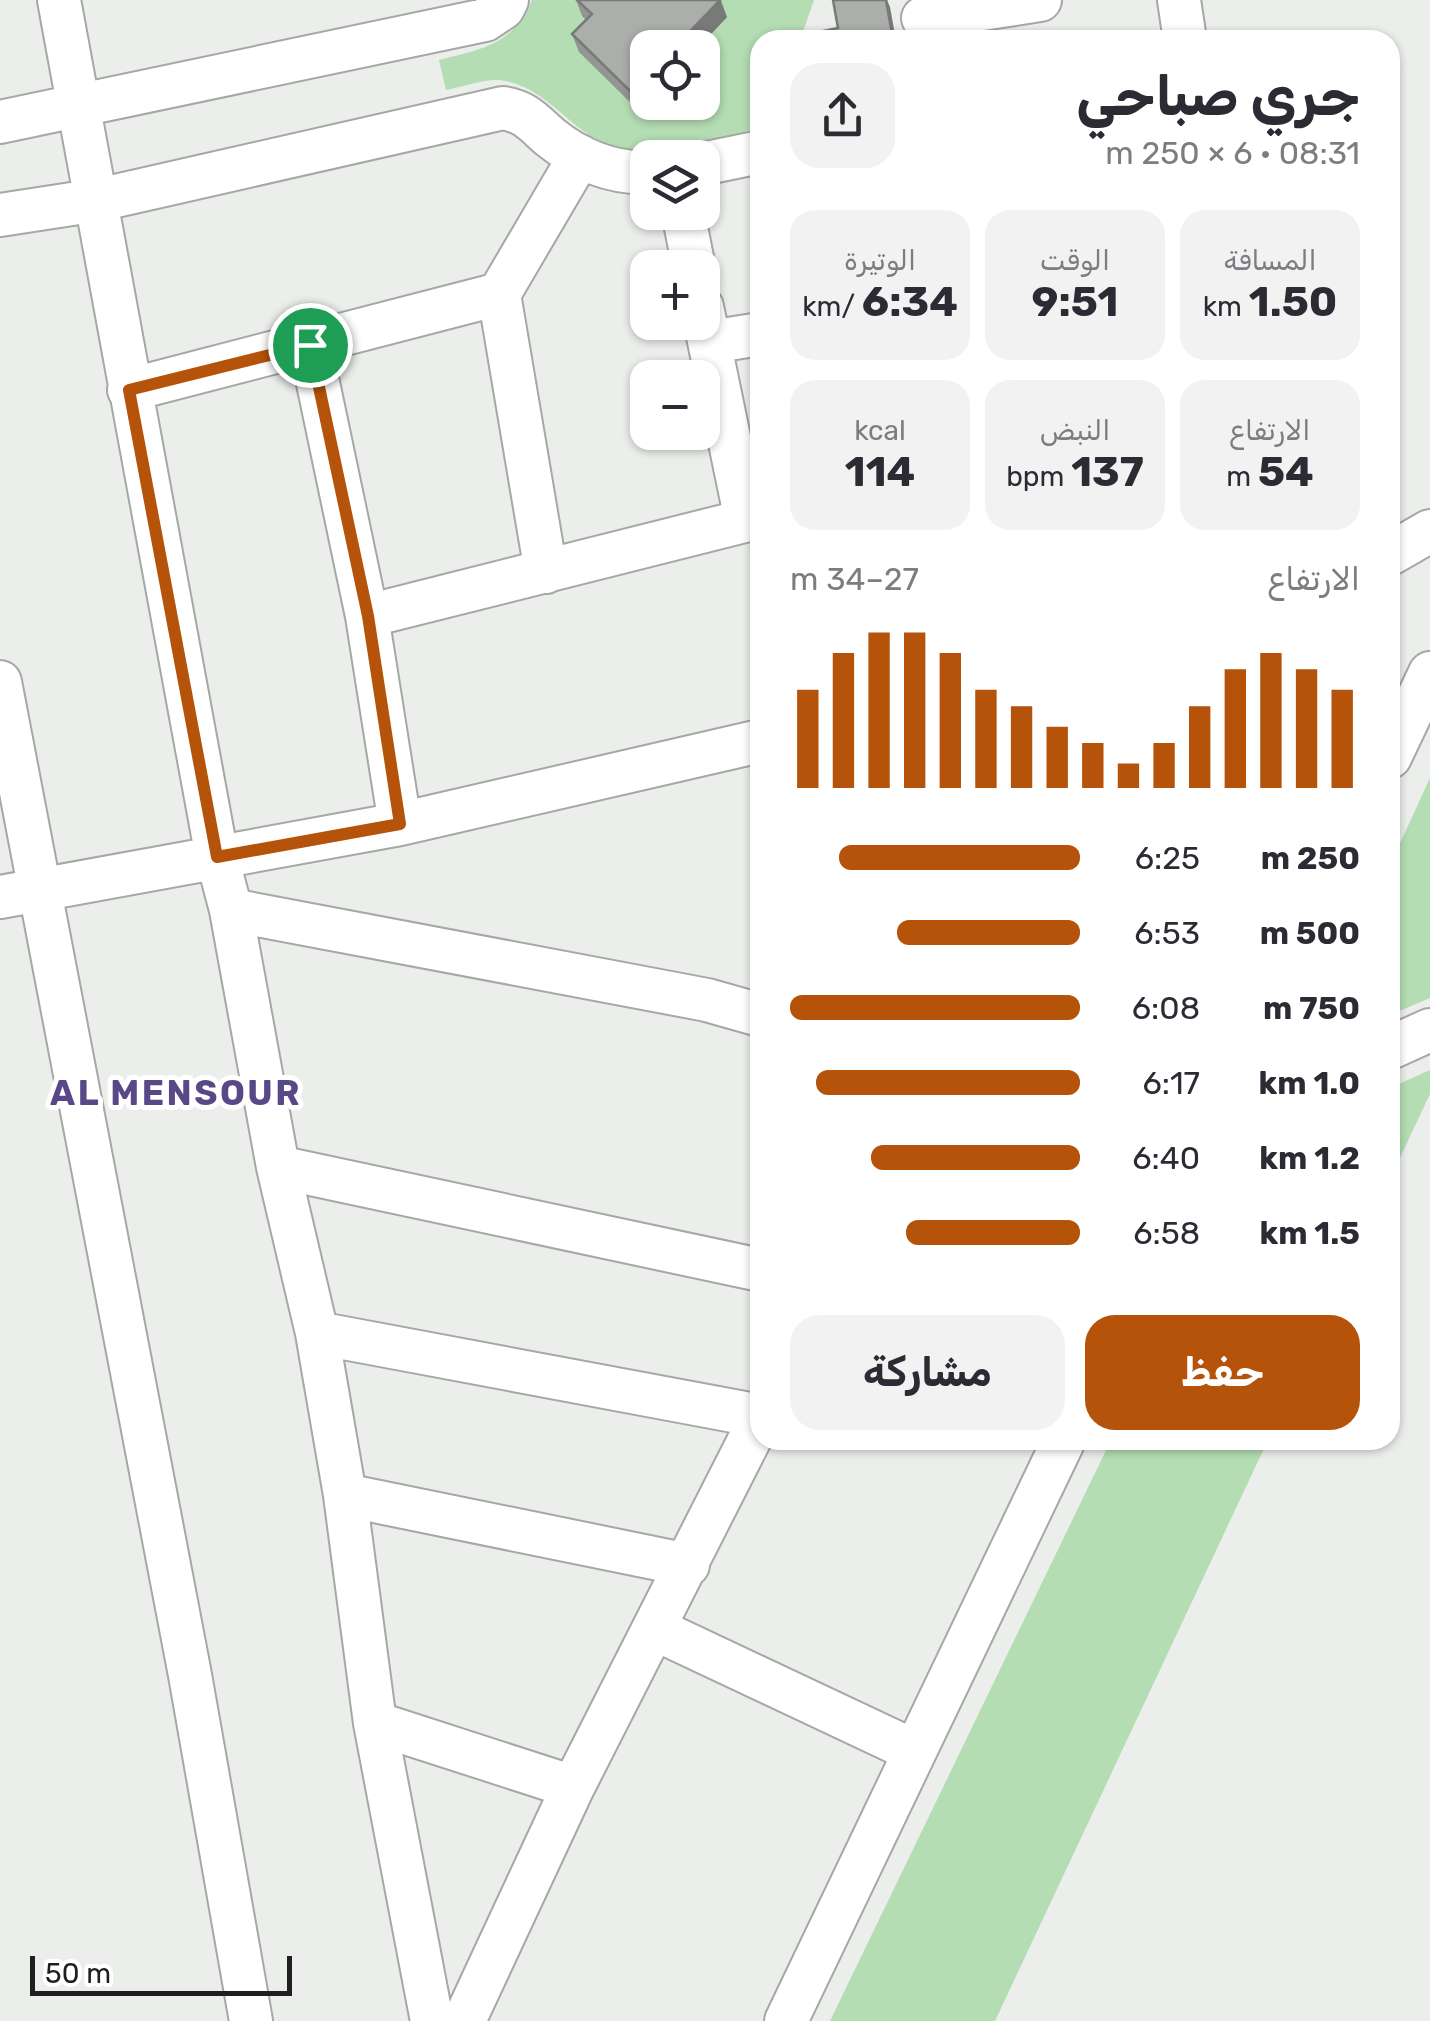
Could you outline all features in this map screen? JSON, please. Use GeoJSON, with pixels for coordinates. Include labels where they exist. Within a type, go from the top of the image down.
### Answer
{"type":"FeatureCollection","features":[{"type":"Feature","properties":{"kind":"street"},"geometry":{"type":"LineString","coordinates":[[59,0],[217,857],[231,910],[278,1168],[316,1333],[345,1495],[375,1723],[432,2021]]}},
{"type":"Feature","properties":{"kind":"street"},"geometry":{"type":"LineString","coordinates":[[0,122],[485,20],[508,0]]}},
{"type":"Feature","properties":{"kind":"street"},"geometry":{"type":"LineString","coordinates":[[924,20],[1040,0]]}},
{"type":"Feature","properties":{"kind":"street"},"geometry":{"type":"LineString","coordinates":[[1179,0],[1184,30]]}},
{"type":"Feature","properties":{"kind":"street"},"geometry":{"type":"LineString","coordinates":[[0,215],[98,200],[503,108],[522,112],[580,156],[630,173]]}},
{"type":"Feature","properties":{"kind":"street"},"geometry":{"type":"LineString","coordinates":[[720,160],[750,154]]}},
{"type":"Feature","properties":{"kind":"street"},"geometry":{"type":"LineString","coordinates":[[546,572],[499,294],[580,156]]}},
{"type":"Feature","properties":{"kind":"street"},"geometry":{"type":"LineString","coordinates":[[129,390],[499,294]]}},
{"type":"Feature","properties":{"kind":"street"},"geometry":{"type":"LineString","coordinates":[[720,327],[750,332]]}},
{"type":"Feature","properties":{"kind":"street"},"geometry":{"type":"LineString","coordinates":[[710,340],[750,506]]}},
{"type":"Feature","properties":{"kind":"street"},"geometry":{"type":"LineString","coordinates":[[310,345],[368,616],[400,824]]}},
{"type":"Feature","properties":{"kind":"street"},"geometry":{"type":"LineString","coordinates":[[368,616],[750,519]]}},
{"type":"Feature","properties":{"kind":"street"},"geometry":{"type":"LineString","coordinates":[[1400,548],[1430,531]]}},
{"type":"Feature","properties":{"kind":"street"},"geometry":{"type":"LineString","coordinates":[[1400,737],[1430,673]]}},
{"type":"Feature","properties":{"kind":"street"},"geometry":{"type":"LineString","coordinates":[[0,682],[20,894],[178,1616],[250,2021]]}},
{"type":"Feature","properties":{"kind":"street"},"geometry":{"type":"LineString","coordinates":[[20,894],[400,824],[750,742]]}},
{"type":"Feature","properties":{"kind":"street"},"geometry":{"type":"LineString","coordinates":[[231,910],[707,1000],[750,1012]]}},
{"type":"Feature","properties":{"kind":"street"},"geometry":{"type":"LineString","coordinates":[[1400,1044],[1430,1030]]}},
{"type":"Feature","properties":{"kind":"street"},"geometry":{"type":"LineString","coordinates":[[278,1168],[750,1268]]}},
{"type":"Feature","properties":{"kind":"street"},"geometry":{"type":"LineString","coordinates":[[316,1333],[750,1416]]}},
{"type":"Feature","properties":{"kind":"street"},"geometry":{"type":"LineString","coordinates":[[464,2021],[573,1787],[750,1438]]}},
{"type":"Feature","properties":{"kind":"street"},"geometry":{"type":"LineString","coordinates":[[786,2021],[1059,1450]]}},
{"type":"Feature","properties":{"kind":"street"},"geometry":{"type":"LineString","coordinates":[[345,1495],[688,1565]]}},
{"type":"Feature","properties":{"kind":"street"},"geometry":{"type":"LineString","coordinates":[[655,1629],[914,1751]]}},
{"type":"Feature","properties":{"kind":"street"},"geometry":{"type":"LineString","coordinates":[[375,1723],[573,1787]]}},
{"type":"Feature","properties":{"kind":"green space"},"geometry":{"type":"Polygon","coordinates":[[[532,0],[814,0],[804,30],[750,30],[750,130],[717,140],[630,140],[630,151],[593,137],[518,84],[493,80],[446,90],[439,60],[506,36],[532,0]]]}},
{"type":"Feature","properties":{"kind":"green space"},"geometry":{"type":"Polygon","coordinates":[[[1430,778],[1430,998],[1400,1011],[1400,843],[1430,778]]]}},
{"type":"Feature","properties":{"kind":"green space"},"geometry":{"type":"Polygon","coordinates":[[[1430,1070],[1430,1094],[1400,1158],[1400,1084],[1430,1070]]]}},
{"type":"Feature","properties":{"kind":"green space"},"geometry":{"type":"Polygon","coordinates":[[[1106,1450],[1263,1450],[995,2021],[830,2021],[1106,1450]]]}},
{"type":"Feature","properties":{"kind":"building"},"geometry":{"type":"Polygon","coordinates":[[[577,0],[720,0],[691,30],[630,30],[630,91],[572,34],[592,14],[577,0]]]}},
{"type":"Feature","properties":{"kind":"building"},"geometry":{"type":"Polygon","coordinates":[[[833,0],[886,0],[891,30],[828,30],[838,28],[833,0]]]}},
{"type":"Feature","properties":{"kind":"district","name":"AL MENSOUR"},"geometry":{"type":"Point","coordinates":[176,1093]}},
{"type":"Feature","properties":{"kind":"route"},"geometry":{"type":"LineString","coordinates":[[310,345],[368,616],[400,824],[217,857],[129,390],[310,345]]}}]}
